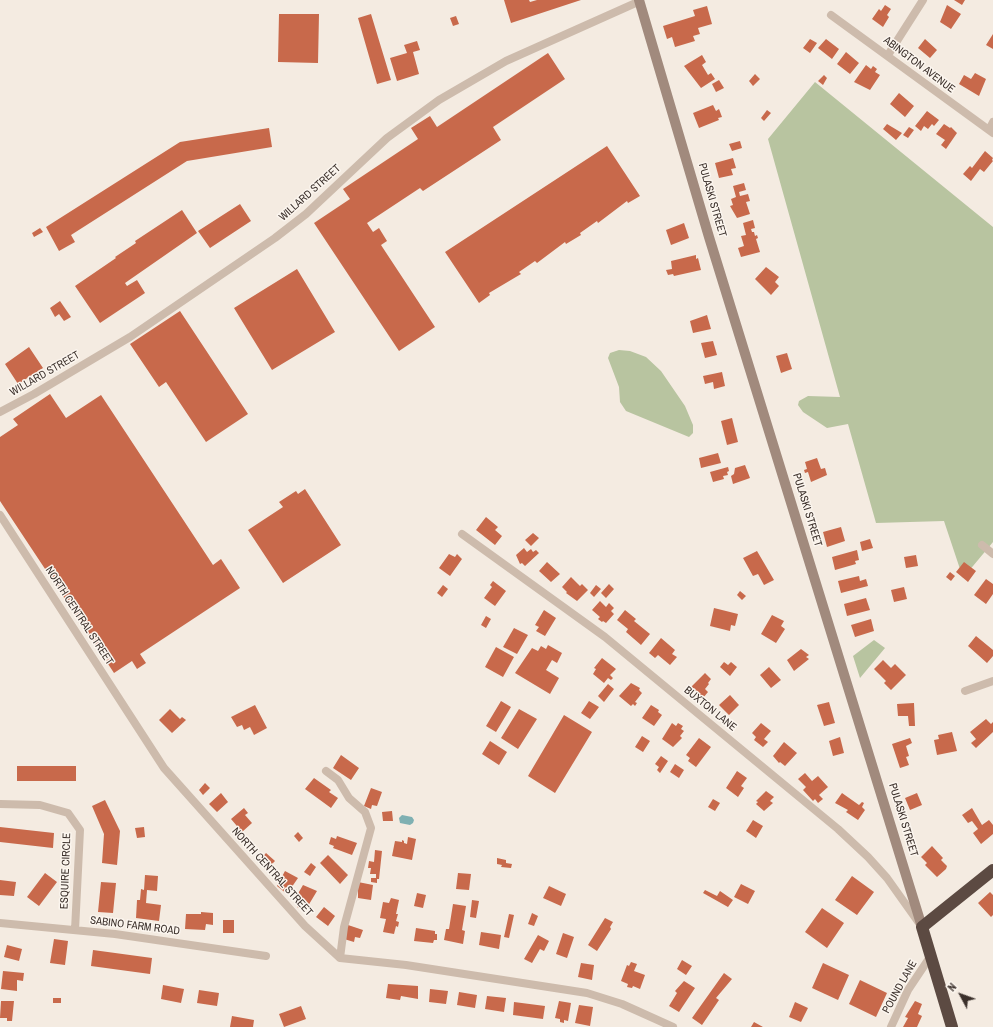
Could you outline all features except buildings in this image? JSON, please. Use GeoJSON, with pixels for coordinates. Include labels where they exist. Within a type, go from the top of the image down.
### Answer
{"type":"FeatureCollection","features":[{"type":"Feature","properties":{"kind":"highway"},"geometry":{"type":"LineString","coordinates":[[922,927],[993,870]]}},
{"type":"Feature","properties":{"kind":"highway","name":"PULASKI STREET"},"geometry":{"type":"LineString","coordinates":[[922,927],[952,1027]]}},
{"type":"Feature","properties":{"kind":"main road","name":"PULASKI STREET"},"geometry":{"type":"LineString","coordinates":[[640,1],[709,236],[922,927]]}},
{"type":"Feature","properties":{"kind":"street"},"geometry":{"type":"LineString","coordinates":[[888,55],[923,0]]}},
{"type":"Feature","properties":{"kind":"street","name":"WILLARD STREET"},"geometry":{"type":"LineString","coordinates":[[0,412],[34,394],[130,337],[275,238],[306,214],[387,138],[439,100],[506,61],[640,1]]}},
{"type":"Feature","properties":{"kind":"street","name":"ABINGTON AVENUE"},"geometry":{"type":"LineString","coordinates":[[831,15],[992,129]]}},
{"type":"Feature","properties":{"kind":"street","name":"NORTH CENTRAL STREET"},"geometry":{"type":"LineString","coordinates":[[0,515],[164,768],[305,926],[340,958]]}},
{"type":"Feature","properties":{"kind":"street","name":"BUXTON LANE"},"geometry":{"type":"LineString","coordinates":[[462,534],[606,637],[838,829],[868,857],[887,878],[922,927]]}},
{"type":"Feature","properties":{"kind":"street"},"geometry":{"type":"LineString","coordinates":[[982,546],[993,554]]}},
{"type":"Feature","properties":{"kind":"street"},"geometry":{"type":"LineString","coordinates":[[965,691],[993,681]]}},
{"type":"Feature","properties":{"kind":"street"},"geometry":{"type":"LineString","coordinates":[[326,771],[338,780],[348,798],[365,812],[371,828],[344,927],[340,958],[406,964],[587,993],[615,1001],[673,1027]]}},
{"type":"Feature","properties":{"kind":"street","name":"ESQUIRE CIRCLE"},"geometry":{"type":"LineString","coordinates":[[0,804],[40,805],[68,813],[80,830],[75,930]]}},
{"type":"Feature","properties":{"kind":"street","name":"SABINO FARM ROAD"},"geometry":{"type":"LineString","coordinates":[[0,923],[115,934],[266,956]]}},
{"type":"Feature","properties":{"kind":"street","name":"POUND LANE"},"geometry":{"type":"LineString","coordinates":[[891,1027],[908,990],[930,957]]}},
{"type":"Feature","properties":{"kind":"green space"},"geometry":{"type":"Polygon","coordinates":[[[815,82],[993,227],[993,542],[963,578],[944,521],[876,523],[848,424],[827,428],[803,412],[798,405],[799,401],[808,396],[840,397],[768,139],[815,82]]]}},
{"type":"Feature","properties":{"kind":"green space"},"geometry":{"type":"Polygon","coordinates":[[[619,350],[630,351],[646,357],[661,371],[685,406],[693,425],[693,433],[689,437],[626,411],[620,402],[619,387],[608,358],[610,353],[619,350]]]}},
{"type":"Feature","properties":{"kind":"green space"},"geometry":{"type":"Polygon","coordinates":[[[874,640],[885,648],[860,678],[853,656],[874,640]]]}},
{"type":"Feature","properties":{"kind":"water"},"geometry":{"type":"Polygon","coordinates":[[[402,815],[412,817],[414,820],[413,823],[410,825],[400,823],[399,818],[402,815]]]}}]}
